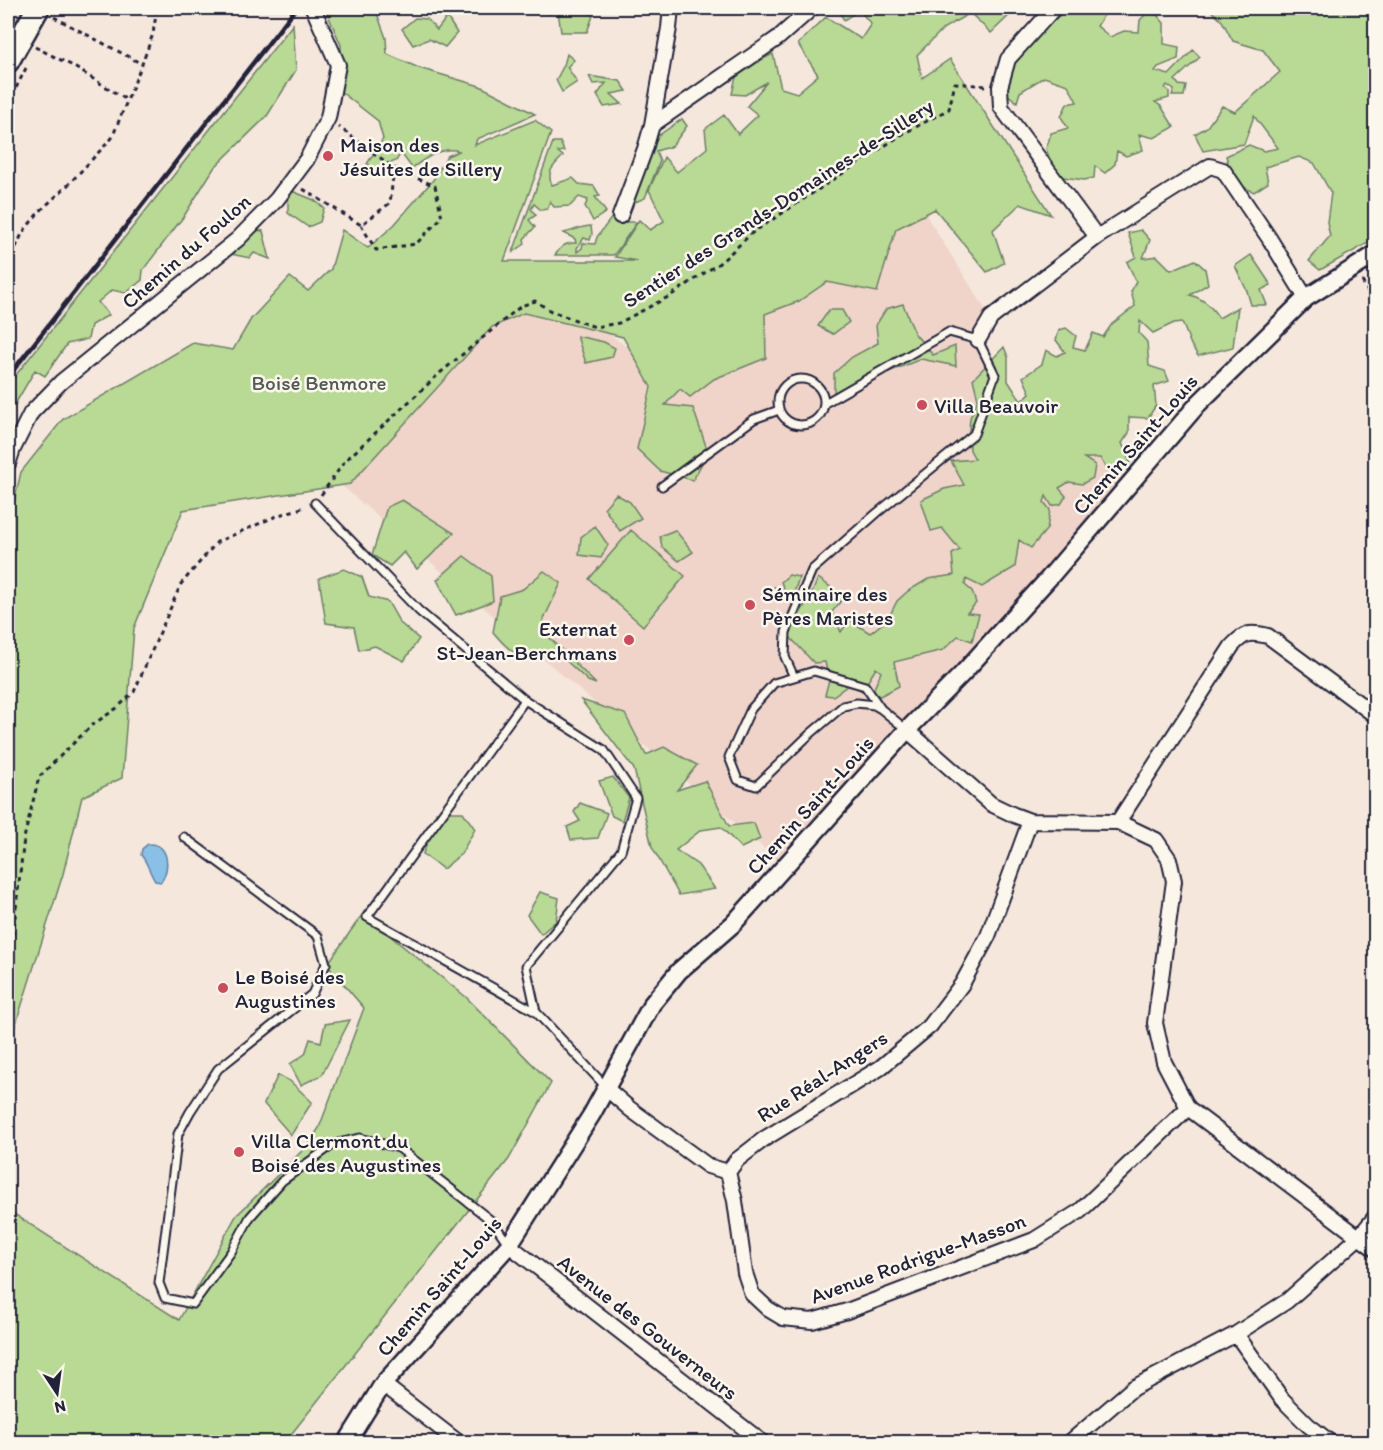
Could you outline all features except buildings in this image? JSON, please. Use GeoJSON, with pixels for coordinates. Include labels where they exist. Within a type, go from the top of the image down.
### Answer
{"type":"FeatureCollection","features":[{"type":"Feature","properties":{"kind":"main road"},"geometry":{"type":"LineString","coordinates":[[8,61],[38,8]]}},
{"type":"Feature","properties":{"kind":"street","name":"Chemin du Foulon"},"geometry":{"type":"LineString","coordinates":[[8,464],[31,413],[61,382],[238,239],[276,199],[307,159],[328,118],[338,65],[313,8]]}},
{"type":"Feature","properties":{"kind":"street"},"geometry":{"type":"LineString","coordinates":[[620,216],[645,149],[651,125],[671,8]]}},
{"type":"Feature","properties":{"kind":"street"},"geometry":{"type":"LineString","coordinates":[[651,125],[778,38],[813,8]]}},
{"type":"Feature","properties":{"kind":"street"},"geometry":{"type":"LineString","coordinates":[[1054,8],[1008,59],[1000,87],[1001,107],[1097,237]]}},
{"type":"Feature","properties":{"kind":"street"},"geometry":{"type":"LineString","coordinates":[[978,340],[991,318],[1097,237],[1210,166],[1223,170],[1306,297]]}},
{"type":"Feature","properties":{"kind":"street","name":"Chemin Saint-Louis"},"geometry":{"type":"LineString","coordinates":[[347,1443],[383,1384],[509,1245],[575,1143],[607,1089],[652,1004],[679,970],[733,924],[907,730],[963,673],[1049,578],[1199,403],[1306,297],[1376,254]]}},
{"type":"Feature","properties":{"kind":"street"},"geometry":{"type":"LineString","coordinates":[[1118,822],[1232,646],[1240,637],[1252,632],[1268,636],[1376,716]]}},
{"type":"Feature","properties":{"kind":"street"},"geometry":{"type":"LineString","coordinates":[[907,730],[991,804],[1030,821],[1118,822],[1156,840],[1169,859],[1174,881],[1155,1023],[1164,1062],[1188,1108],[1376,1250]]}},
{"type":"Feature","properties":{"kind":"street","name":"Rue Réal-Angers"},"geometry":{"type":"LineString","coordinates":[[728,1172],[737,1160],[764,1139],[880,1068],[930,1026],[962,984],[988,936],[1030,821]]}},
{"type":"Feature","properties":{"kind":"street"},"geometry":{"type":"LineString","coordinates":[[607,1089],[630,1109],[708,1166],[728,1172]]}},
{"type":"Feature","properties":{"kind":"street","name":"Avenue Rodrigue-Masson"},"geometry":{"type":"LineString","coordinates":[[728,1172],[735,1201],[745,1273],[752,1294],[768,1310],[783,1318],[812,1321],[847,1311],[1034,1240],[1080,1211],[1188,1108]]}},
{"type":"Feature","properties":{"kind":"street"},"geometry":{"type":"LineString","coordinates":[[1070,1443],[1133,1388],[1236,1334],[1287,1301],[1359,1236],[1376,1216]]}},
{"type":"Feature","properties":{"kind":"street","name":"Avenue des Gouverneurs"},"geometry":{"type":"LineString","coordinates":[[509,1245],[762,1443]]}},
{"type":"Feature","properties":{"kind":"street"},"geometry":{"type":"LineString","coordinates":[[1236,1334],[1282,1399],[1325,1441]]}},
{"type":"Feature","properties":{"kind":"street"},"geometry":{"type":"LineString","coordinates":[[383,1384],[458,1443]]}},
{"type":"Feature","properties":{"kind":"lane"},"geometry":{"type":"LineString","coordinates":[[794,677],[785,657],[786,632],[812,570],[877,513],[974,434],[995,375],[978,340],[949,332],[825,403]]}},
{"type":"Feature","properties":{"kind":"lane"},"geometry":{"type":"LineString","coordinates":[[795,379],[816,383],[824,396],[825,403],[819,418],[805,425],[789,422],[779,410],[779,395],[788,383],[795,379]]}},
{"type":"Feature","properties":{"kind":"lane"},"geometry":{"type":"LineString","coordinates":[[662,486],[754,419],[779,410]]}},
{"type":"Feature","properties":{"kind":"lane"},"geometry":{"type":"LineString","coordinates":[[315,503],[419,611],[525,700],[604,750],[636,798],[621,851],[526,966],[536,1012]]}},
{"type":"Feature","properties":{"kind":"lane"},"geometry":{"type":"LineString","coordinates":[[881,709],[865,686],[814,671],[774,683],[751,709],[729,757],[738,780],[756,786],[843,706],[857,703],[874,705],[907,730]]}},
{"type":"Feature","properties":{"kind":"lane"},"geometry":{"type":"LineString","coordinates":[[525,700],[367,917],[536,1012],[607,1089]]}},
{"type":"Feature","properties":{"kind":"lane"},"geometry":{"type":"LineString","coordinates":[[184,837],[318,936],[326,964],[312,994],[218,1069],[178,1134],[159,1283],[165,1298],[193,1304],[231,1252],[250,1217],[282,1181],[334,1144],[360,1138],[399,1148],[493,1222],[509,1245]]}},
{"type":"Feature","properties":{"kind":"path"},"geometry":{"type":"LineString","coordinates":[[38,8],[142,64]]}},
{"type":"Feature","properties":{"kind":"path"},"geometry":{"type":"LineString","coordinates":[[8,264],[23,232],[39,212],[112,138],[153,34],[158,8]]}},
{"type":"Feature","properties":{"kind":"path"},"geometry":{"type":"LineString","coordinates":[[21,38],[71,65],[127,100]]}},
{"type":"Feature","properties":{"kind":"path","name":"Sentier des Grands-Domaines-de-Sillery"},"geometry":{"type":"LineString","coordinates":[[315,503],[345,461],[440,373],[520,306],[535,301],[551,311],[595,327],[619,323],[670,296],[721,262],[752,233],[901,135],[949,109],[955,83],[1000,87]]}},
{"type":"Feature","properties":{"kind":"path"},"geometry":{"type":"LineString","coordinates":[[288,184],[308,190],[361,225],[376,250],[416,244],[442,217],[435,186],[394,168],[328,118]]}},
{"type":"Feature","properties":{"kind":"path"},"geometry":{"type":"LineString","coordinates":[[361,225],[390,203],[394,168]]}},
{"type":"Feature","properties":{"kind":"path"},"geometry":{"type":"LineString","coordinates":[[1353,267],[1376,306]]}},
{"type":"Feature","properties":{"kind":"path"},"geometry":{"type":"LineString","coordinates":[[8,980],[24,838],[39,777],[92,725],[117,708],[134,692],[181,584],[217,542],[279,514],[315,503]]}},
{"type":"Feature","properties":{"kind":"shaded area","name":"Séminaire des Pères Maristes"},"geometry":{"type":"Polygon","coordinates":[[[915,191],[929,220],[991,318],[979,340],[1025,415],[1059,389],[1133,481],[786,867],[321,468],[514,268],[646,360],[915,191]]]}},
{"type":"Feature","properties":{"kind":"green space","name":"Boisé Benmore"},"geometry":{"type":"Polygon","coordinates":[[[325,8],[375,8],[386,38],[387,54],[419,68],[480,86],[535,114],[477,139],[475,145],[535,120],[551,133],[504,261],[637,261],[615,257],[639,220],[650,230],[664,221],[649,190],[664,157],[677,172],[707,148],[705,129],[724,115],[738,134],[758,115],[747,106],[767,82],[745,95],[732,94],[737,72],[773,54],[781,88],[797,93],[818,75],[798,44],[826,17],[861,39],[871,24],[859,10],[844,20],[837,8],[1017,8],[991,33],[970,13],[944,28],[917,55],[922,78],[950,59],[1051,215],[1020,204],[993,230],[1004,263],[987,272],[935,209],[896,229],[877,292],[827,282],[799,301],[765,314],[766,358],[714,379],[690,397],[680,389],[665,405],[693,408],[708,452],[693,480],[660,471],[637,449],[651,387],[623,337],[524,313],[492,327],[350,484],[183,510],[134,628],[122,778],[82,797],[63,874],[8,1049],[8,566],[13,554],[8,528],[21,472],[63,419],[193,343],[233,350],[251,319],[290,277],[308,291],[331,269],[342,230],[368,248],[394,225],[433,180],[447,156],[459,151],[440,152],[412,168],[401,153],[396,161],[375,169],[367,164],[383,139],[378,121],[341,92],[341,45],[325,8]]]}},
{"type":"Feature","properties":{"kind":"green space"},"geometry":{"type":"Polygon","coordinates":[[[547,8],[586,8],[593,16],[587,32],[561,32],[558,11],[548,14],[547,8]]]}},
{"type":"Feature","properties":{"kind":"green space"},"geometry":{"type":"Polygon","coordinates":[[[1068,8],[1091,8],[1104,15],[1097,26],[1110,37],[1124,31],[1139,32],[1140,20],[1147,13],[1157,15],[1164,23],[1164,44],[1179,47],[1178,59],[1158,67],[1155,71],[1169,75],[1193,50],[1200,57],[1175,80],[1179,85],[1186,86],[1184,96],[1172,96],[1174,90],[1167,85],[1165,88],[1169,91],[1169,98],[1155,102],[1161,106],[1174,127],[1154,138],[1139,134],[1143,150],[1126,156],[1117,151],[1115,164],[1105,173],[1095,166],[1094,178],[1084,180],[1056,176],[1046,149],[1051,133],[1068,128],[1061,117],[1067,104],[1077,102],[1068,85],[1044,77],[1020,92],[1017,102],[1002,90],[1016,57],[1031,40],[1068,8]]]}},
{"type":"Feature","properties":{"kind":"green space"},"geometry":{"type":"Polygon","coordinates":[[[1208,8],[1375,8],[1375,239],[1320,270],[1309,261],[1330,236],[1327,222],[1331,193],[1314,163],[1299,157],[1265,167],[1268,183],[1254,192],[1233,182],[1226,156],[1249,145],[1264,151],[1278,148],[1254,116],[1244,144],[1203,151],[1195,134],[1207,127],[1222,106],[1235,112],[1280,72],[1263,50],[1233,41],[1222,21],[1208,8]]]}},
{"type":"Feature","properties":{"kind":"green space"},"geometry":{"type":"Polygon","coordinates":[[[447,17],[457,33],[445,47],[429,39],[413,45],[402,29],[415,18],[427,19],[437,30],[447,17]]]}},
{"type":"Feature","properties":{"kind":"green space"},"geometry":{"type":"Polygon","coordinates":[[[293,24],[296,70],[267,116],[214,168],[184,216],[143,270],[142,280],[126,293],[112,290],[98,302],[109,315],[91,325],[88,339],[67,344],[45,376],[35,370],[14,406],[8,409],[8,385],[293,24]]]}},
{"type":"Feature","properties":{"kind":"green space"},"geometry":{"type":"Polygon","coordinates":[[[567,54],[574,60],[567,67],[577,82],[562,92],[556,80],[567,54]]]}},
{"type":"Feature","properties":{"kind":"green space"},"geometry":{"type":"Polygon","coordinates":[[[589,76],[620,81],[627,91],[611,94],[622,104],[604,107],[597,95],[606,83],[593,84],[589,76]]]}},
{"type":"Feature","properties":{"kind":"green space"},"geometry":{"type":"Polygon","coordinates":[[[682,119],[687,126],[672,146],[656,151],[660,161],[645,198],[633,203],[636,188],[655,138],[682,119]]]}},
{"type":"Feature","properties":{"kind":"green space"},"geometry":{"type":"Polygon","coordinates":[[[553,142],[560,142],[564,151],[558,152],[563,156],[550,173],[552,185],[573,178],[579,184],[594,186],[600,196],[595,197],[606,212],[593,221],[585,206],[588,200],[579,197],[570,206],[554,207],[550,201],[547,209],[541,210],[534,204],[531,209],[536,215],[529,220],[535,227],[524,239],[525,244],[513,252],[553,142]]]}},
{"type":"Feature","properties":{"kind":"green space"},"geometry":{"type":"Polygon","coordinates":[[[292,191],[314,200],[324,208],[320,222],[308,227],[288,213],[288,201],[292,191]]]}},
{"type":"Feature","properties":{"kind":"green space"},"geometry":{"type":"Polygon","coordinates":[[[612,217],[637,222],[614,255],[555,255],[569,243],[576,243],[575,239],[564,233],[591,226],[590,240],[584,238],[577,252],[582,248],[583,243],[595,244],[597,237],[612,217]]]}},
{"type":"Feature","properties":{"kind":"green space"},"geometry":{"type":"Polygon","coordinates":[[[255,230],[263,231],[270,259],[254,253],[250,258],[231,254],[244,244],[255,230]]]}},
{"type":"Feature","properties":{"kind":"green space"},"geometry":{"type":"Polygon","coordinates":[[[1141,230],[1150,240],[1143,258],[1157,256],[1171,270],[1195,260],[1205,269],[1208,284],[1190,295],[1206,303],[1219,318],[1238,307],[1233,347],[1198,356],[1182,322],[1174,323],[1153,333],[1140,321],[1139,333],[1147,342],[1149,366],[1165,371],[1169,381],[1154,386],[1156,405],[1148,418],[1129,417],[1129,433],[1122,443],[1130,462],[1112,478],[1100,458],[1084,458],[1095,465],[1093,478],[1082,484],[1069,482],[1059,488],[1066,496],[1061,504],[1052,506],[1046,496],[1044,502],[1050,510],[1047,529],[1031,548],[1019,540],[1015,567],[982,587],[966,579],[965,585],[972,591],[976,603],[967,613],[979,614],[972,641],[958,636],[943,650],[894,662],[899,686],[880,696],[872,693],[881,672],[876,668],[862,691],[850,684],[833,696],[825,695],[829,680],[825,662],[814,663],[788,635],[818,578],[844,597],[832,612],[841,632],[849,620],[870,633],[888,619],[897,601],[908,591],[928,579],[954,575],[952,554],[960,550],[942,528],[931,531],[921,500],[944,489],[964,485],[951,461],[975,459],[970,450],[969,431],[970,418],[978,399],[973,379],[1004,347],[1008,357],[1008,381],[1021,401],[1030,393],[1023,377],[1042,364],[1046,350],[1057,356],[1065,352],[1056,340],[1059,330],[1066,328],[1076,336],[1073,347],[1085,350],[1093,333],[1103,337],[1112,324],[1135,306],[1131,292],[1136,281],[1127,262],[1136,257],[1128,233],[1141,230]]]}},
{"type":"Feature","properties":{"kind":"green space"},"geometry":{"type":"Polygon","coordinates":[[[1251,255],[1271,285],[1261,290],[1267,305],[1251,305],[1235,266],[1251,255]]]}},
{"type":"Feature","properties":{"kind":"green space"},"geometry":{"type":"Polygon","coordinates":[[[903,304],[915,334],[933,355],[955,346],[956,366],[921,359],[834,394],[834,373],[852,357],[878,343],[876,325],[886,309],[903,304]]]}},
{"type":"Feature","properties":{"kind":"green space"},"geometry":{"type":"Polygon","coordinates":[[[829,310],[842,310],[849,322],[833,334],[818,326],[829,310]]]}},
{"type":"Feature","properties":{"kind":"green space"},"geometry":{"type":"Polygon","coordinates":[[[577,336],[604,342],[615,348],[612,357],[586,363],[577,336]]]}},
{"type":"Feature","properties":{"kind":"green space"},"geometry":{"type":"Polygon","coordinates":[[[616,494],[630,502],[641,518],[620,531],[604,508],[616,494]]]}},
{"type":"Feature","properties":{"kind":"green space"},"geometry":{"type":"Polygon","coordinates":[[[402,500],[454,533],[417,569],[404,552],[390,566],[372,555],[387,507],[402,500]]]}},
{"type":"Feature","properties":{"kind":"green space"},"geometry":{"type":"Polygon","coordinates":[[[595,526],[608,545],[601,558],[579,555],[581,537],[595,526]]]}},
{"type":"Feature","properties":{"kind":"green space"},"geometry":{"type":"Polygon","coordinates":[[[631,530],[685,576],[643,626],[589,579],[631,530]]]}},
{"type":"Feature","properties":{"kind":"green space"},"geometry":{"type":"Polygon","coordinates":[[[675,530],[693,552],[679,561],[662,547],[660,536],[675,530]]]}},
{"type":"Feature","properties":{"kind":"green space"},"geometry":{"type":"Polygon","coordinates":[[[464,556],[491,576],[493,601],[456,615],[437,580],[464,556]]]}},
{"type":"Feature","properties":{"kind":"green space"},"geometry":{"type":"Polygon","coordinates":[[[344,569],[362,577],[369,597],[388,602],[400,623],[419,639],[404,661],[375,646],[359,650],[354,627],[326,623],[319,578],[344,569]]]}},
{"type":"Feature","properties":{"kind":"green space"},"geometry":{"type":"Polygon","coordinates":[[[544,571],[561,583],[543,621],[550,638],[596,684],[588,681],[558,653],[521,656],[509,649],[493,632],[500,596],[523,589],[544,571]]]}},
{"type":"Feature","properties":{"kind":"green space"},"geometry":{"type":"Polygon","coordinates":[[[789,575],[799,577],[792,600],[768,600],[774,587],[784,589],[781,582],[789,575]]]}},
{"type":"Feature","properties":{"kind":"green space"},"geometry":{"type":"Polygon","coordinates":[[[581,700],[625,714],[646,755],[664,747],[697,765],[677,790],[705,781],[729,826],[754,823],[760,839],[741,848],[721,827],[701,830],[676,850],[698,865],[715,889],[679,895],[652,847],[634,769],[581,700]]]}},
{"type":"Feature","properties":{"kind":"green space"},"geometry":{"type":"Polygon","coordinates":[[[613,777],[629,798],[622,821],[612,816],[599,781],[613,777]]]}},
{"type":"Feature","properties":{"kind":"green space"},"geometry":{"type":"Polygon","coordinates":[[[580,803],[607,813],[598,838],[571,840],[567,827],[580,821],[574,812],[580,803]]]}},
{"type":"Feature","properties":{"kind":"green space"},"geometry":{"type":"Polygon","coordinates":[[[436,812],[463,812],[475,829],[461,854],[443,869],[423,854],[436,812]]]}},
{"type":"Feature","properties":{"kind":"green space"},"geometry":{"type":"Polygon","coordinates":[[[540,892],[559,898],[556,921],[541,934],[527,915],[540,892]]]}},
{"type":"Feature","properties":{"kind":"green space"},"geometry":{"type":"Polygon","coordinates":[[[366,909],[379,927],[466,997],[551,1083],[509,1159],[285,1442],[8,1442],[8,1210],[179,1320],[236,1216],[308,1145],[319,1128],[364,1008],[327,965],[366,909]]]}},
{"type":"Feature","properties":{"kind":"green space"},"geometry":{"type":"Polygon","coordinates":[[[350,1020],[322,1075],[301,1085],[290,1064],[305,1054],[310,1039],[321,1042],[325,1024],[350,1020]]]}},
{"type":"Feature","properties":{"kind":"green space"},"geometry":{"type":"Polygon","coordinates":[[[278,1075],[290,1081],[312,1102],[291,1135],[264,1104],[278,1075]]]}},
{"type":"Feature","properties":{"kind":"water"},"geometry":{"type":"Polygon","coordinates":[[[148,844],[160,848],[166,857],[166,870],[161,882],[155,881],[141,855],[142,849],[148,844]]]}},
{"type":"Feature","properties":{"kind":"railway"},"geometry":{"type":"LineString","coordinates":[[8,377],[296,8]]}},
{"type":"Feature","properties":{"kind":"place","name":"Maison des Jésuites de Sillery"},"geometry":{"type":"Point","coordinates":[328,156]}},
{"type":"Feature","properties":{"kind":"place","name":"Villa Beauvoir"},"geometry":{"type":"Point","coordinates":[922,405]}},
{"type":"Feature","properties":{"kind":"place","name":"Séminaire des Pères Maristes"},"geometry":{"type":"Point","coordinates":[750,605]}},
{"type":"Feature","properties":{"kind":"place","name":"Externat St-Jean-Berchmans"},"geometry":{"type":"Point","coordinates":[629,640]}},
{"type":"Feature","properties":{"kind":"place","name":"Le Boisé des Augustines"},"geometry":{"type":"Point","coordinates":[223,988]}},
{"type":"Feature","properties":{"kind":"place","name":"Villa Clermont du Boisé des Augustines"},"geometry":{"type":"Point","coordinates":[239,1152]}}]}
